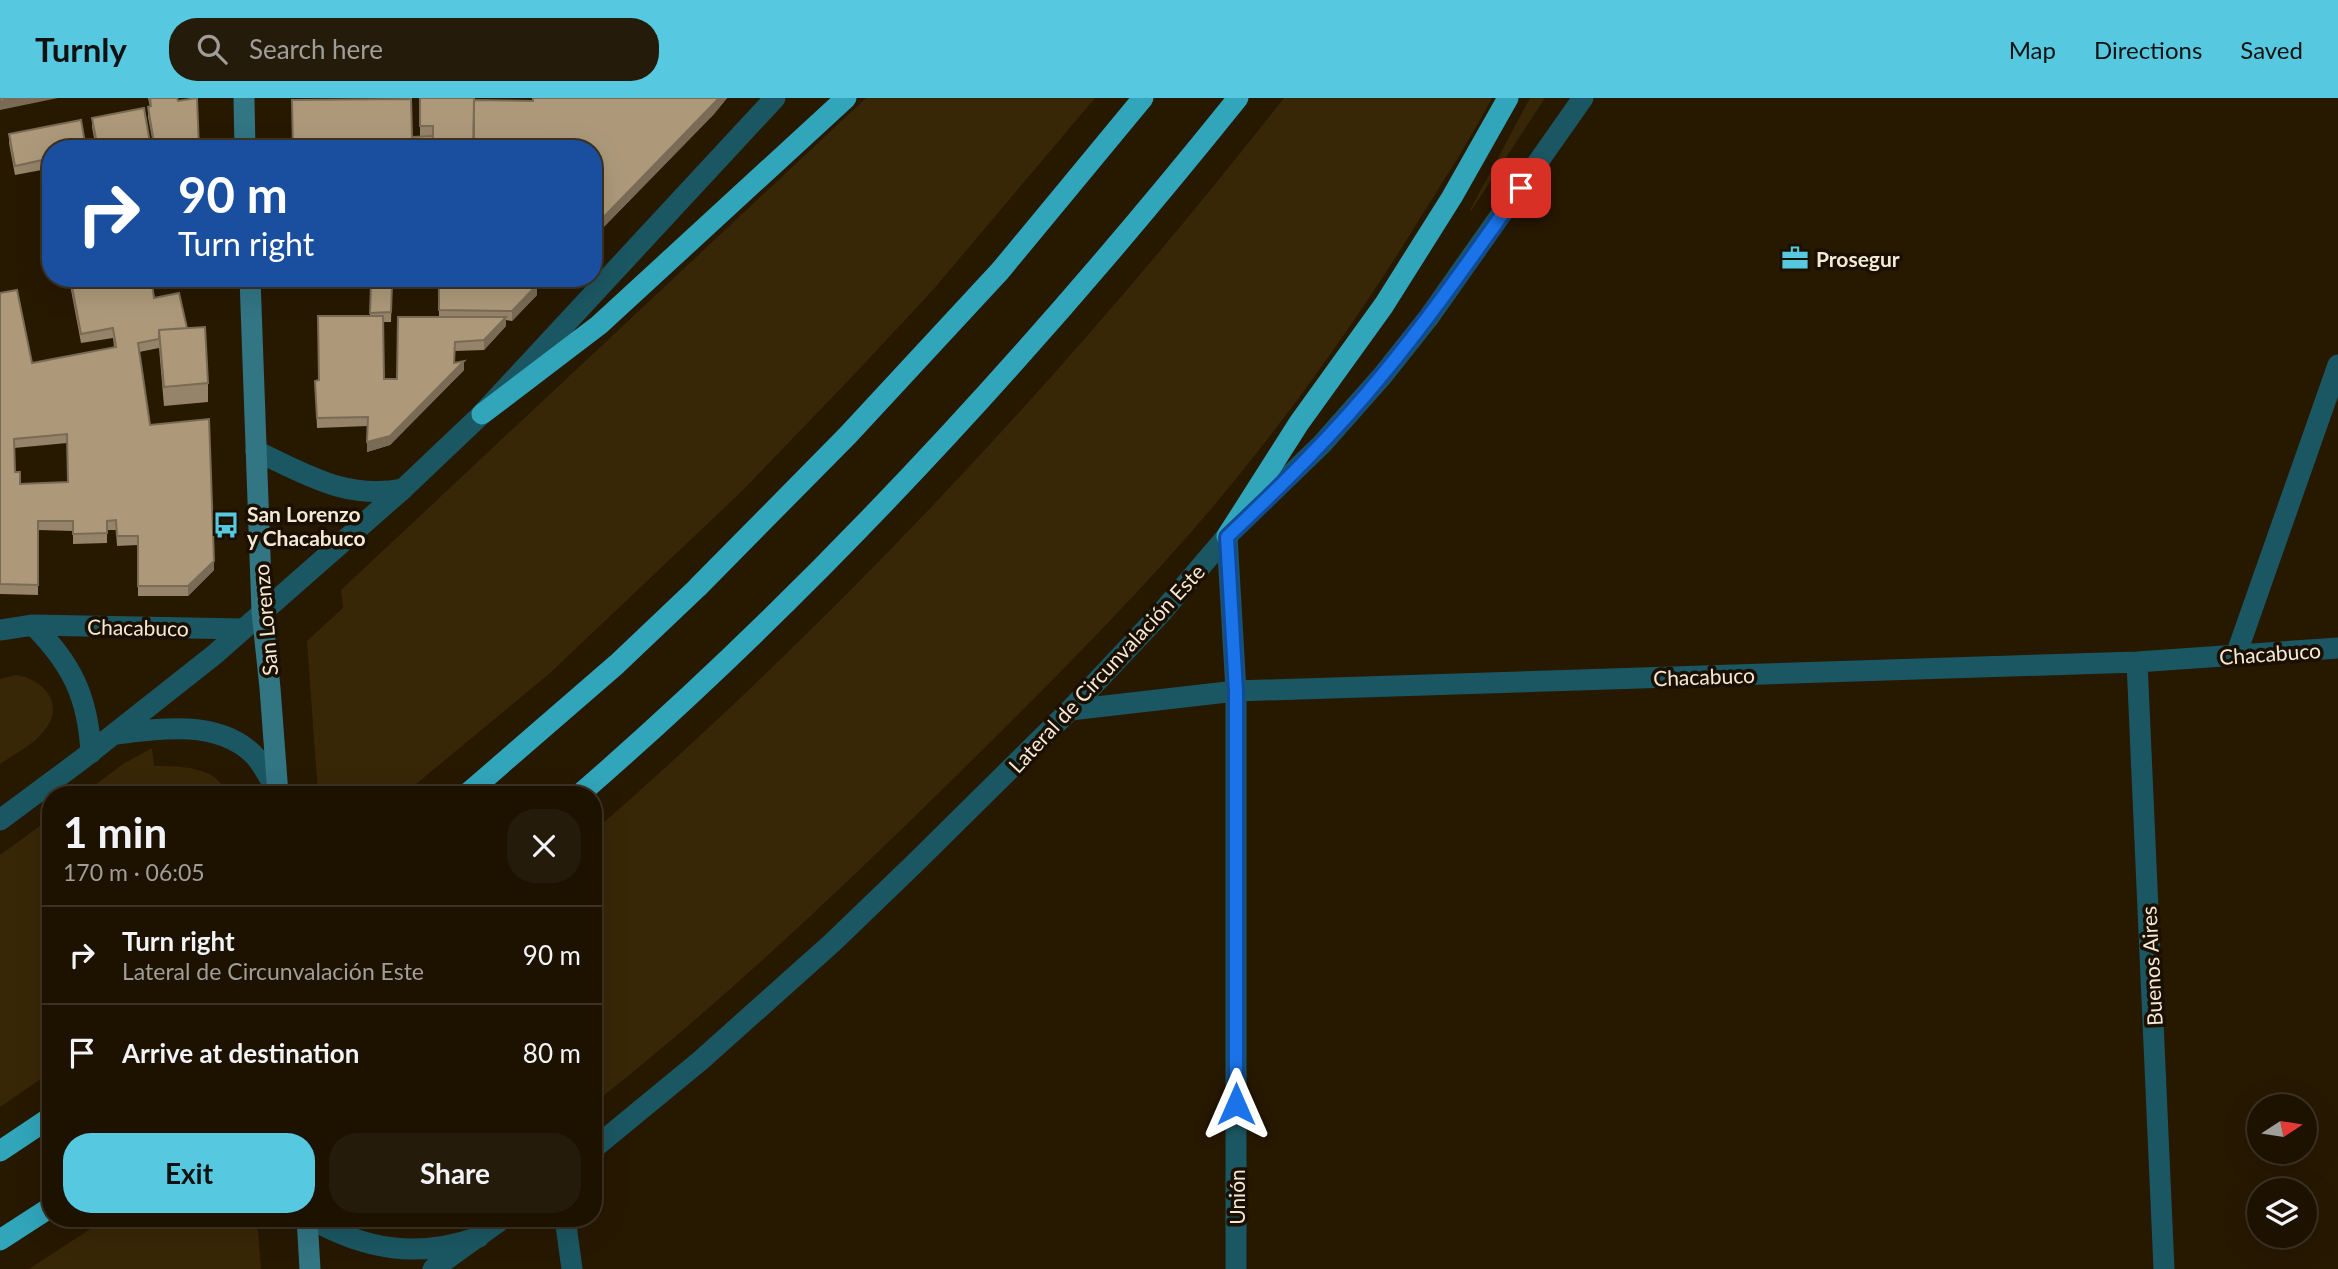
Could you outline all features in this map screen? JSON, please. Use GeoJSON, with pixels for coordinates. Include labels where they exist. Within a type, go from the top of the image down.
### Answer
{"type":"FeatureCollection","features":[{"type":"Feature","properties":{"kind":"highway"},"geometry":{"type":"LineString","coordinates":[[482,414],[599,325],[846,98]]}},
{"type":"Feature","properties":{"kind":"highway"},"geometry":{"type":"LineString","coordinates":[[476,786],[627,654],[839,445],[1000,271],[1143,98]]}},
{"type":"Feature","properties":{"kind":"highway"},"geometry":{"type":"LineString","coordinates":[[589,786],[727,662],[856,533],[1076,292],[1238,98]]}},
{"type":"Feature","properties":{"kind":"highway"},"geometry":{"type":"LineString","coordinates":[[1227,537],[1299,423],[1384,305],[1452,197],[1508,98]]}},
{"type":"Feature","properties":{"kind":"highway"},"geometry":{"type":"LineString","coordinates":[[0,1151],[42,1123]]}},
{"type":"Feature","properties":{"kind":"highway"},"geometry":{"type":"LineString","coordinates":[[0,1240],[42,1213]]}},
{"type":"Feature","properties":{"kind":"main road"},"geometry":{"type":"LineString","coordinates":[[244,98],[245,140]]}},
{"type":"Feature","properties":{"kind":"main road","name":"San Lorenzo"},"geometry":{"type":"LineString","coordinates":[[250,287],[262,612],[271,688],[278,786]]}},
{"type":"Feature","properties":{"kind":"main road"},"geometry":{"type":"LineString","coordinates":[[308,1227],[310,1269]]}},
{"type":"Feature","properties":{"kind":"street"},"geometry":{"type":"LineString","coordinates":[[602,285],[775,98]]}},
{"type":"Feature","properties":{"kind":"street","name":"Lateral de Circunvalación Este"},"geometry":{"type":"LineString","coordinates":[[602,1142],[700,1061],[832,943],[1070,710],[1162,612],[1227,537],[1314,452],[1383,375],[1480,246],[1583,98]]}},
{"type":"Feature","properties":{"kind":"street"},"geometry":{"type":"LineString","coordinates":[[45,786],[114,735],[243,629],[403,489],[482,414],[600,287]]}},
{"type":"Feature","properties":{"kind":"street"},"geometry":{"type":"LineString","coordinates":[[2236,655],[2338,365]]}},
{"type":"Feature","properties":{"kind":"street"},"geometry":{"type":"LineString","coordinates":[[256,451],[337,488],[382,493],[403,489]]}},
{"type":"Feature","properties":{"kind":"street","name":"Unión"},"geometry":{"type":"LineString","coordinates":[[1227,537],[1236,691],[1236,1269]]}},
{"type":"Feature","properties":{"kind":"street","name":"Chacabuco"},"geometry":{"type":"LineString","coordinates":[[0,630],[33,625],[243,629]]}},
{"type":"Feature","properties":{"kind":"street","name":"Chacabuco"},"geometry":{"type":"LineString","coordinates":[[33,625],[66,661],[77,682],[89,728],[90,752]]}},
{"type":"Feature","properties":{"kind":"street","name":"Chacabuco"},"geometry":{"type":"LineString","coordinates":[[1070,710],[1236,691],[2137,662],[2338,648]]}},
{"type":"Feature","properties":{"kind":"street","name":"Buenos Aires"},"geometry":{"type":"LineString","coordinates":[[2137,662],[2164,1269]]}},
{"type":"Feature","properties":{"kind":"street"},"geometry":{"type":"LineString","coordinates":[[114,735],[176,729],[198,730],[223,736],[255,756],[274,786]]}},
{"type":"Feature","properties":{"kind":"street"},"geometry":{"type":"LineString","coordinates":[[0,820],[42,788]]}},
{"type":"Feature","properties":{"kind":"street"},"geometry":{"type":"LineString","coordinates":[[324,1227],[352,1239],[400,1249],[443,1248],[479,1237]]}},
{"type":"Feature","properties":{"kind":"street"},"geometry":{"type":"LineString","coordinates":[[433,1269],[492,1227]]}},
{"type":"Feature","properties":{"kind":"street"},"geometry":{"type":"LineString","coordinates":[[566,1227],[572,1269]]}},
{"type":"Feature","properties":{"kind":"shaded area"},"geometry":{"type":"Polygon","coordinates":[[[866,98],[1095,98],[932,291],[741,492],[550,673],[414,786],[317,786],[307,641],[343,608],[341,590],[866,98]]]}},
{"type":"Feature","properties":{"kind":"shaded area"},"geometry":{"type":"Polygon","coordinates":[[[1284,98],[1492,98],[1449,172],[1348,329],[1268,438],[1180,544],[1052,681],[865,864],[687,1027],[602,1097],[602,824],[779,661],[956,481],[1041,388],[1205,197],[1284,98]]]}},
{"type":"Feature","properties":{"kind":"shaded area"},"geometry":{"type":"Polygon","coordinates":[[[1530,98],[1545,98],[1471,211],[1470,210],[1530,98]]]}},
{"type":"Feature","properties":{"kind":"shaded area"},"geometry":{"type":"Polygon","coordinates":[[[16,675],[26,677],[43,688],[49,695],[53,712],[40,736],[0,764],[0,679],[16,675]]]}},
{"type":"Feature","properties":{"kind":"shaded area"},"geometry":{"type":"Polygon","coordinates":[[[152,748],[154,766],[185,767],[207,773],[222,786],[94,786],[123,764],[152,748]]]}},
{"type":"Feature","properties":{"kind":"shaded area"},"geometry":{"type":"Polygon","coordinates":[[[42,825],[42,1078],[0,1107],[0,855],[42,825]]]}},
{"type":"Feature","properties":{"kind":"shaded area"},"geometry":{"type":"Polygon","coordinates":[[[93,1227],[258,1227],[261,1269],[29,1269],[93,1227]]]}},
{"type":"Feature","properties":{"kind":"building"},"geometry":{"type":"Polygon","coordinates":[[[150,98],[177,98],[178,101],[197,98],[199,140],[154,140],[148,107],[151,106],[150,98]]]}},
{"type":"Feature","properties":{"kind":"building"},"geometry":{"type":"Polygon","coordinates":[[[420,98],[474,98],[474,140],[433,140],[433,126],[420,126],[420,98]]]}},
{"type":"Feature","properties":{"kind":"building"},"geometry":{"type":"Polygon","coordinates":[[[533,98],[719,98],[602,219],[602,140],[473,140],[474,100],[533,101],[533,98]]]}},
{"type":"Feature","properties":{"kind":"building"},"geometry":{"type":"Polygon","coordinates":[[[411,99],[412,137],[433,136],[433,140],[293,140],[292,100],[411,99]]]}},
{"type":"Feature","properties":{"kind":"building"},"geometry":{"type":"Polygon","coordinates":[[[144,108],[149,140],[96,140],[92,118],[144,108]]]}},
{"type":"Feature","properties":{"kind":"building"},"geometry":{"type":"Polygon","coordinates":[[[81,120],[84,140],[42,140],[42,160],[15,166],[9,134],[81,120]]]}},
{"type":"Feature","properties":{"kind":"building"},"geometry":{"type":"Polygon","coordinates":[[[72,287],[152,287],[154,298],[179,293],[187,328],[159,330],[159,339],[138,343],[150,425],[209,419],[214,561],[188,586],[138,586],[138,536],[117,536],[116,520],[107,521],[107,533],[73,534],[73,521],[38,521],[38,585],[0,584],[0,293],[17,290],[32,363],[116,347],[113,328],[81,334],[72,287]],[[67,434],[14,439],[15,472],[20,472],[20,484],[68,482],[67,434]]]}},
{"type":"Feature","properties":{"kind":"building"},"geometry":{"type":"Polygon","coordinates":[[[371,287],[392,287],[391,312],[370,313],[371,287]]]}},
{"type":"Feature","properties":{"kind":"building"},"geometry":{"type":"Polygon","coordinates":[[[439,287],[535,287],[512,311],[439,310],[439,287]]]}},
{"type":"Feature","properties":{"kind":"building"},"geometry":{"type":"Polygon","coordinates":[[[318,316],[383,316],[384,379],[397,379],[398,317],[506,317],[484,340],[455,342],[454,363],[464,361],[390,436],[367,442],[368,417],[317,418],[315,381],[319,380],[318,316]]]}},
{"type":"Feature","properties":{"kind":"building"},"geometry":{"type":"Polygon","coordinates":[[[205,327],[208,383],[164,387],[159,330],[205,327]]]}},
{"type":"Feature","properties":{"kind":"place","name":"Prosegur"},"geometry":{"type":"Point","coordinates":[1795,258]}},
{"type":"Feature","properties":{"kind":"place","name":"San Lorenzo y Chacabuco"},"geometry":{"type":"Point","coordinates":[226,525]}},
{"type":"Feature","properties":{"kind":"route"},"geometry":{"type":"LineString","coordinates":[[1236,1104],[1236,691],[1227,537],[1322,444],[1383,375],[1429,317],[1521,188]]}}]}
